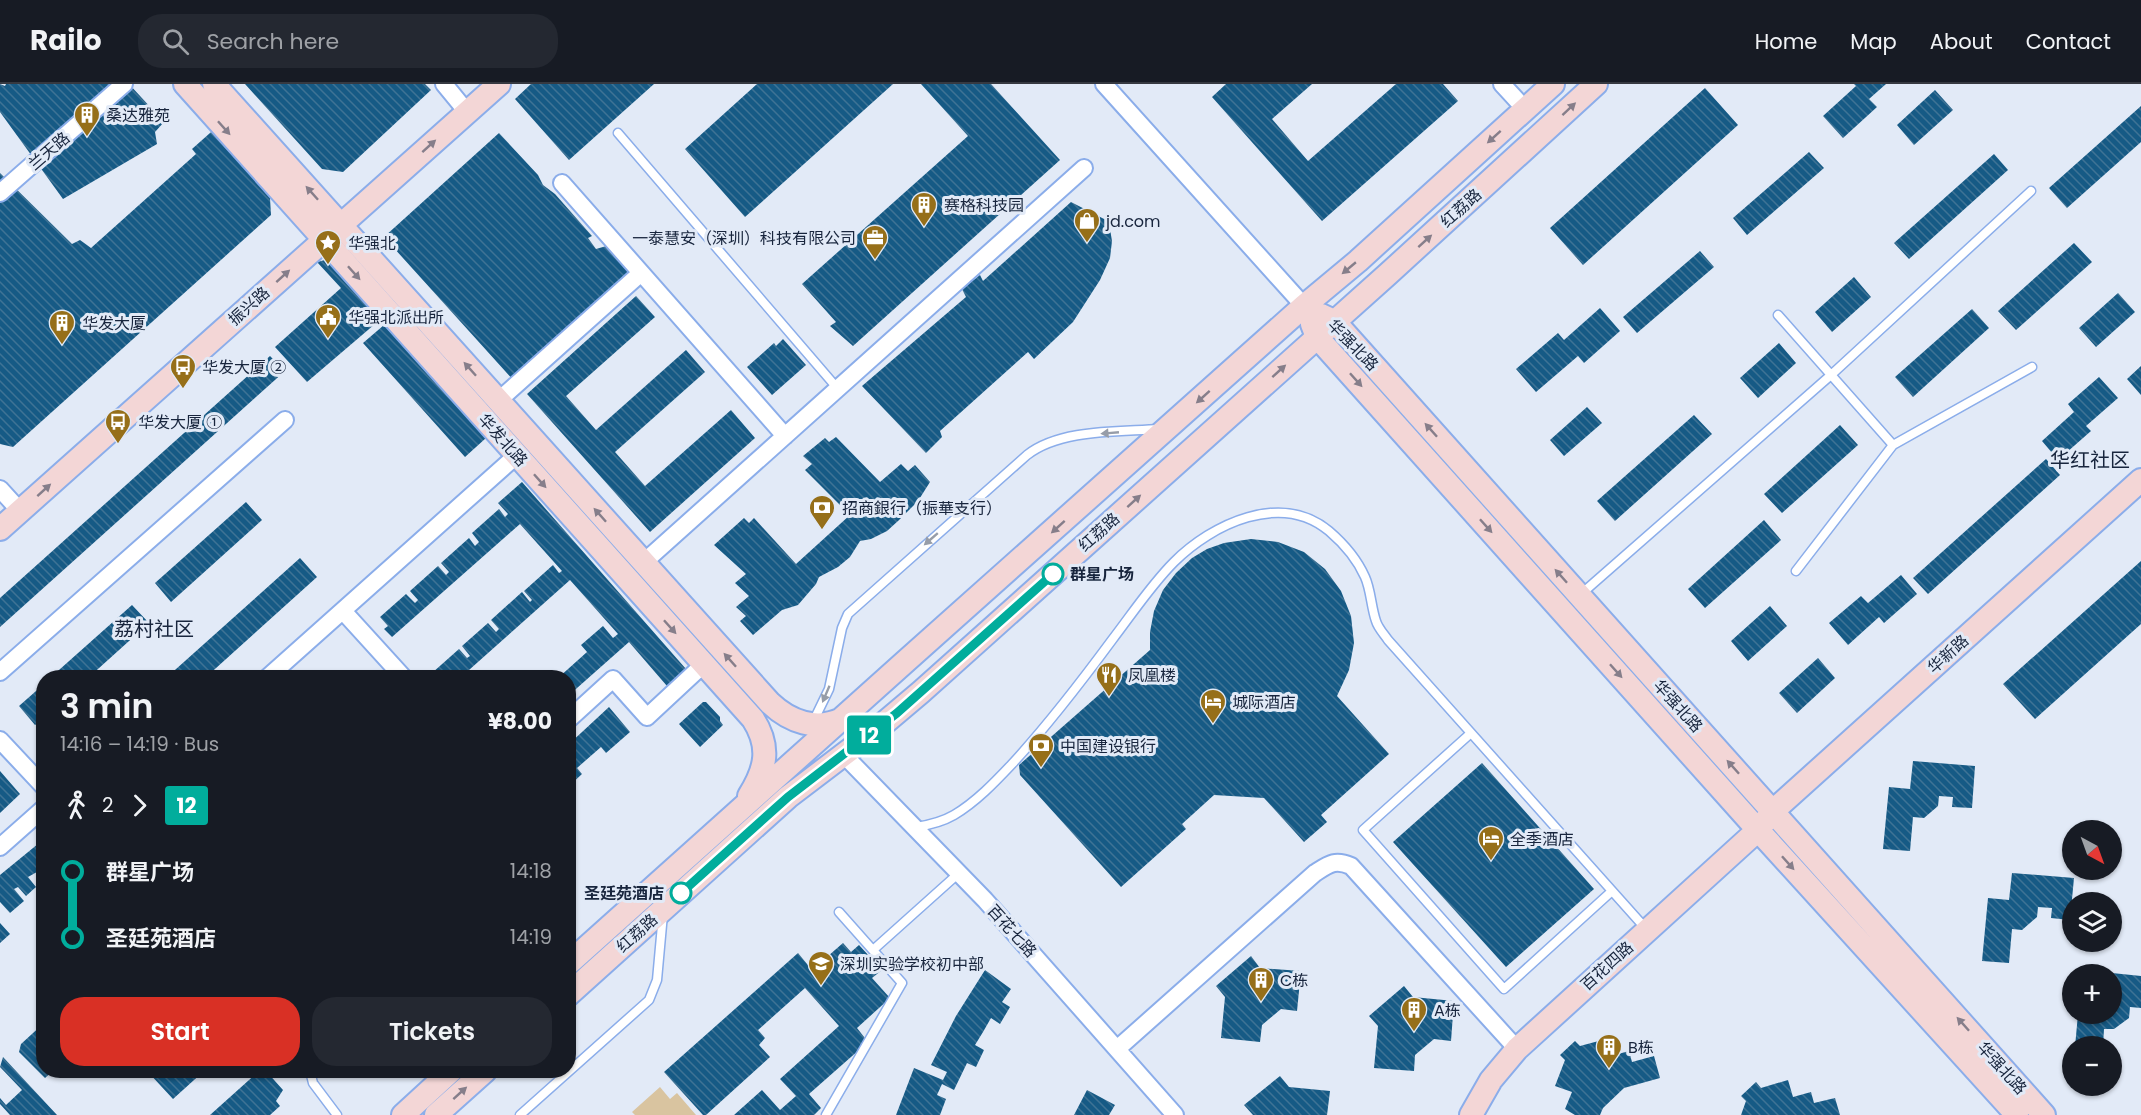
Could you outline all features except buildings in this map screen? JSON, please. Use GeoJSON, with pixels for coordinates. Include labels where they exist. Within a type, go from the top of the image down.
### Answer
{"type":"FeatureCollection","features":[{"type":"Feature","properties":{"kind":"main road","name":"华发北路"},"geometry":{"type":"LineString","coordinates":[[186,84],[498,401],[770,703],[786,716],[811,725]]}},
{"type":"Feature","properties":{"kind":"main road","name":"华发北路"},"geometry":{"type":"LineString","coordinates":[[214,84],[332,232],[517,456],[753,719],[764,741],[763,765],[748,798],[737,812]]}},
{"type":"Feature","properties":{"kind":"main road","name":"振兴路"},"geometry":{"type":"LineString","coordinates":[[0,529],[499,84]]}},
{"type":"Feature","properties":{"kind":"main road","name":"红荔路"},"geometry":{"type":"LineString","coordinates":[[576,957],[1304,306],[1358,261],[1553,84]]}},
{"type":"Feature","properties":{"kind":"main road","name":"红荔路"},"geometry":{"type":"LineString","coordinates":[[576,988],[788,797],[921,692],[1596,84]]}},
{"type":"Feature","properties":{"kind":"main road","name":"华强北路"},"geometry":{"type":"LineString","coordinates":[[1304,306],[1334,321],[2044,1115]]}},
{"type":"Feature","properties":{"kind":"main road","name":"华强北路"},"geometry":{"type":"LineString","coordinates":[[1304,306],[1317,337],[1758,830],[2017,1115]]}},
{"type":"Feature","properties":{"kind":"main road","name":"华新路"},"geometry":{"type":"LineString","coordinates":[[1758,830],[1773,811],[2141,480]]}},
{"type":"Feature","properties":{"kind":"main road"},"geometry":{"type":"LineString","coordinates":[[811,725],[830,723],[846,716]]}},
{"type":"Feature","properties":{"kind":"main road","name":"百花四路"},"geometry":{"type":"LineString","coordinates":[[1471,1115],[1491,1080],[1517,1049],[1758,830]]}},
{"type":"Feature","properties":{"kind":"main road"},"geometry":{"type":"LineString","coordinates":[[403,1115],[441,1078]]}},
{"type":"Feature","properties":{"kind":"main road"},"geometry":{"type":"LineString","coordinates":[[436,1115],[476,1078]]}},
{"type":"Feature","properties":{"kind":"street","name":"兰天路"},"geometry":{"type":"LineString","coordinates":[[0,194],[124,84]]}},
{"type":"Feature","properties":{"kind":"street"},"geometry":{"type":"LineString","coordinates":[[444,84],[467,112]]}},
{"type":"Feature","properties":{"kind":"street","name":"华强北路"},"geometry":{"type":"LineString","coordinates":[[1104,84],[1304,306]]}},
{"type":"Feature","properties":{"kind":"street"},"geometry":{"type":"LineString","coordinates":[[1502,84],[1525,109]]}},
{"type":"Feature","properties":{"kind":"street"},"geometry":{"type":"LineString","coordinates":[[643,563],[1084,168]]}},
{"type":"Feature","properties":{"kind":"street"},"geometry":{"type":"LineString","coordinates":[[562,183],[785,436]]}},
{"type":"Feature","properties":{"kind":"street"},"geometry":{"type":"LineString","coordinates":[[498,401],[641,273]]}},
{"type":"Feature","properties":{"kind":"street"},"geometry":{"type":"LineString","coordinates":[[0,672],[285,420]]}},
{"type":"Feature","properties":{"kind":"street"},"geometry":{"type":"LineString","coordinates":[[276,670],[517,456]]}},
{"type":"Feature","properties":{"kind":"street"},"geometry":{"type":"LineString","coordinates":[[0,489],[20,511]]}},
{"type":"Feature","properties":{"kind":"street"},"geometry":{"type":"LineString","coordinates":[[342,611],[397,670]]}},
{"type":"Feature","properties":{"kind":"street"},"geometry":{"type":"LineString","coordinates":[[576,713],[613,679],[647,717],[704,664]]}},
{"type":"Feature","properties":{"kind":"street"},"geometry":{"type":"LineString","coordinates":[[0,740],[36,778]]}},
{"type":"Feature","properties":{"kind":"street","name":"百花七路"},"geometry":{"type":"LineString","coordinates":[[843,754],[959,873],[1175,1115]]}},
{"type":"Feature","properties":{"kind":"street"},"geometry":{"type":"LineString","coordinates":[[0,847],[36,815]]}},
{"type":"Feature","properties":{"kind":"street"},"geometry":{"type":"LineString","coordinates":[[1117,1049],[1315,873],[1329,864],[1341,862],[1351,866],[1517,1049]]}},
{"type":"Feature","properties":{"kind":"lane"},"geometry":{"type":"LineString","coordinates":[[618,133],[838,388]]}},
{"type":"Feature","properties":{"kind":"lane"},"geometry":{"type":"LineString","coordinates":[[1579,596],[1831,375],[2031,191]]}},
{"type":"Feature","properties":{"kind":"lane"},"geometry":{"type":"LineString","coordinates":[[1778,315],[1893,445]]}},
{"type":"Feature","properties":{"kind":"lane"},"geometry":{"type":"LineString","coordinates":[[1796,571],[1893,445],[2032,367]]}},
{"type":"Feature","properties":{"kind":"lane"},"geometry":{"type":"LineString","coordinates":[[786,769],[796,756],[829,688],[842,628],[848,615],[1027,455],[1044,443],[1066,437],[1169,428]]}},
{"type":"Feature","properties":{"kind":"lane"},"geometry":{"type":"LineString","coordinates":[[915,827],[943,820],[955,814],[1000,776],[1029,745],[1147,593],[1175,561],[1204,538],[1241,519],[1277,511],[1304,516],[1327,530],[1348,550],[1365,578],[1376,623],[1388,640],[1647,930]]}},
{"type":"Feature","properties":{"kind":"lane"},"geometry":{"type":"LineString","coordinates":[[1471,732],[1363,830],[1504,989],[1612,891]]}},
{"type":"Feature","properties":{"kind":"lane"},"geometry":{"type":"LineString","coordinates":[[873,950],[959,873]]}},
{"type":"Feature","properties":{"kind":"lane"},"geometry":{"type":"LineString","coordinates":[[576,1065],[649,1000],[657,980],[663,909]]}},
{"type":"Feature","properties":{"kind":"lane"},"geometry":{"type":"LineString","coordinates":[[826,1115],[902,984],[838,912]]}},
{"type":"Feature","properties":{"kind":"lane"},"geometry":{"type":"LineString","coordinates":[[311,1078],[337,1115]]}},
{"type":"Feature","properties":{"kind":"lane"},"geometry":{"type":"LineString","coordinates":[[520,1115],[562,1078]]}},
{"type":"Feature","properties":{"kind":"shaded area"},"geometry":{"type":"Polygon","coordinates":[[[660,1087],[670,1099],[677,1093],[696,1115],[635,1115],[632,1112],[660,1087]]]}},
{"type":"Feature","properties":{"kind":"bus line","name":"12"},"geometry":{"type":"LineString","coordinates":[[681,893],[788,797],[897,713],[1053,574]]}},
{"type":"Feature","properties":{"kind":"place","name":"桑达雅苑"},"geometry":{"type":"Point","coordinates":[87,138]}},
{"type":"Feature","properties":{"kind":"place","name":"赛格科技园"},"geometry":{"type":"Point","coordinates":[924,228]}},
{"type":"Feature","properties":{"kind":"place","name":"jd.com"},"geometry":{"type":"Point","coordinates":[1087,244]}},
{"type":"Feature","properties":{"kind":"place","name":"一泰慧安（深圳）科技有限公司"},"geometry":{"type":"Point","coordinates":[875,261]}},
{"type":"Feature","properties":{"kind":"place","name":"华强北"},"geometry":{"type":"Point","coordinates":[328,266]}},
{"type":"Feature","properties":{"kind":"place","name":"华强北派出所"},"geometry":{"type":"Point","coordinates":[328,340]}},
{"type":"Feature","properties":{"kind":"place","name":"华发大厦"},"geometry":{"type":"Point","coordinates":[62,346]}},
{"type":"Feature","properties":{"kind":"place","name":"华发大厦 ②"},"geometry":{"type":"Point","coordinates":[183,390]}},
{"type":"Feature","properties":{"kind":"place","name":"华发大厦 ①"},"geometry":{"type":"Point","coordinates":[118,445]}},
{"type":"Feature","properties":{"kind":"place","name":"招商銀行（振華支行）"},"geometry":{"type":"Point","coordinates":[822,531]}},
{"type":"Feature","properties":{"kind":"place","name":"群星广场"},"geometry":{"type":"Point","coordinates":[1053,574]}},
{"type":"Feature","properties":{"kind":"place","name":"凤凰楼"},"geometry":{"type":"Point","coordinates":[1109,698]}},
{"type":"Feature","properties":{"kind":"place","name":"城际酒店"},"geometry":{"type":"Point","coordinates":[1213,725]}},
{"type":"Feature","properties":{"kind":"place","name":"中国建设银行"},"geometry":{"type":"Point","coordinates":[1041,769]}},
{"type":"Feature","properties":{"kind":"place","name":"全季酒店"},"geometry":{"type":"Point","coordinates":[1491,862]}},
{"type":"Feature","properties":{"kind":"place","name":"圣廷苑酒店"},"geometry":{"type":"Point","coordinates":[681,893]}},
{"type":"Feature","properties":{"kind":"place","name":"深圳实验学校初中部"},"geometry":{"type":"Point","coordinates":[821,987]}},
{"type":"Feature","properties":{"kind":"place","name":"C栋"},"geometry":{"type":"Point","coordinates":[1261,1003]}},
{"type":"Feature","properties":{"kind":"place","name":"A栋"},"geometry":{"type":"Point","coordinates":[1414,1033]}},
{"type":"Feature","properties":{"kind":"place","name":"B栋"},"geometry":{"type":"Point","coordinates":[1609,1070]}},
{"type":"Feature","properties":{"kind":"district","name":"华红社区"},"geometry":{"type":"Point","coordinates":[2090,460]}},
{"type":"Feature","properties":{"kind":"district","name":"荔村社区"},"geometry":{"type":"Point","coordinates":[154,629]}}]}
